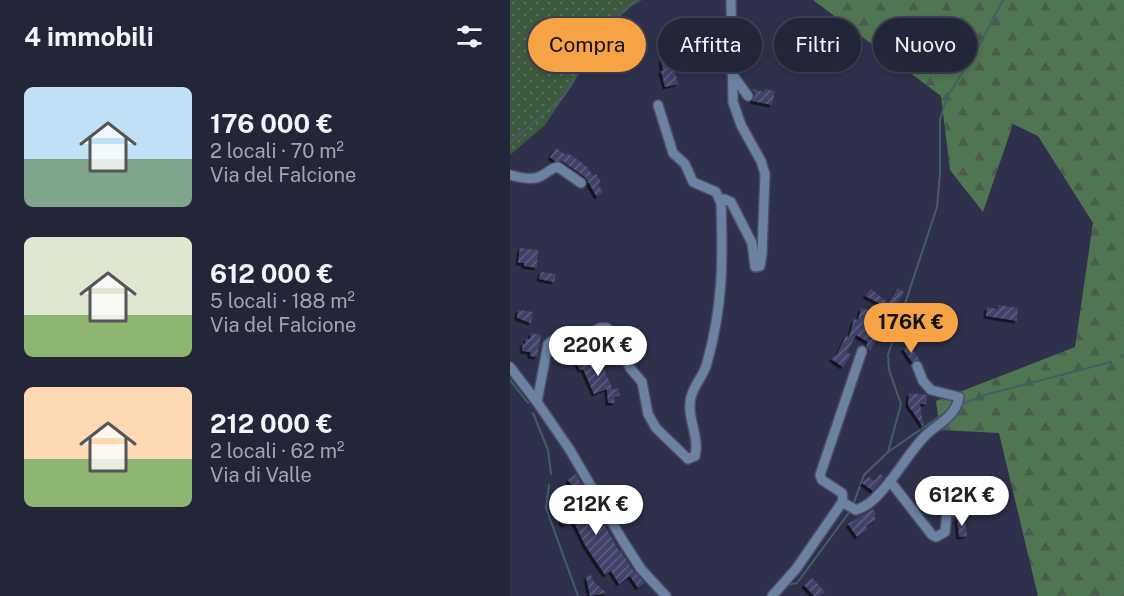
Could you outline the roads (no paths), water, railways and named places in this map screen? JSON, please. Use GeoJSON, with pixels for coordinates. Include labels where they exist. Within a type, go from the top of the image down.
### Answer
{"type":"FeatureCollection","features":[{"type":"Feature","properties":{"kind":"street"},"geometry":{"type":"LineString","coordinates":[[721,203],[724,199],[728,199],[736,208],[752,243],[754,266],[760,266],[765,174],[761,161],[741,125],[734,102],[731,0]]}},
{"type":"Feature","properties":{"kind":"street"},"geometry":{"type":"LineString","coordinates":[[732,74],[748,96]]}},
{"type":"Feature","properties":{"kind":"street"},"geometry":{"type":"LineString","coordinates":[[537,402],[548,344],[556,341],[571,353],[576,353],[581,350],[596,330],[607,328],[616,337],[630,368],[642,382],[648,414],[656,428],[688,459],[695,456],[697,451],[690,413],[691,397],[707,363],[720,307],[723,281],[721,203],[716,192],[693,182],[685,164],[673,153],[658,105]]}},
{"type":"Feature","properties":{"kind":"street"},"geometry":{"type":"LineString","coordinates":[[510,175],[540,177],[552,168],[558,167],[582,183]]}},
{"type":"Feature","properties":{"kind":"street"},"geometry":{"type":"LineString","coordinates":[[776,593],[844,503],[842,493],[825,482],[820,475],[862,351]]}},
{"type":"Feature","properties":{"kind":"street"},"geometry":{"type":"LineString","coordinates":[[844,503],[856,510],[872,501],[921,441],[951,414],[959,400],[959,397],[931,390],[923,381],[917,366]]}},
{"type":"Feature","properties":{"kind":"street"},"geometry":{"type":"LineString","coordinates":[[510,368],[570,450],[641,569],[666,596]]}},
{"type":"Feature","properties":{"kind":"street"},"geometry":{"type":"LineString","coordinates":[[890,481],[932,535],[936,537],[945,532],[947,512],[961,511]]}},
{"type":"Feature","properties":{"kind":"waterway"},"geometry":{"type":"LineString","coordinates":[[510,143],[563,97],[573,82],[579,56],[590,38],[636,0]]}},
{"type":"Feature","properties":{"kind":"waterway"},"geometry":{"type":"LineString","coordinates":[[888,452],[901,404],[889,370],[888,355],[937,207],[940,174],[940,120],[947,97],[975,53],[1003,0]]}},
{"type":"Feature","properties":{"kind":"waterway"},"geometry":{"type":"LineString","coordinates":[[959,405],[988,394],[1111,362]]}},
{"type":"Feature","properties":{"kind":"waterway"},"geometry":{"type":"LineString","coordinates":[[510,380],[528,403]]}},
{"type":"Feature","properties":{"kind":"waterway"},"geometry":{"type":"LineString","coordinates":[[853,505],[864,475],[888,452],[946,412]]}},
{"type":"Feature","properties":{"kind":"waterway"},"geometry":{"type":"LineString","coordinates":[[533,413],[548,450],[551,474]]}},
{"type":"Feature","properties":{"kind":"waterway"},"geometry":{"type":"LineString","coordinates":[[549,485],[546,508],[578,596]]}},
{"type":"Feature","properties":{"kind":"waterway"},"geometry":{"type":"LineString","coordinates":[[786,585],[797,583],[851,510]]}}]}
